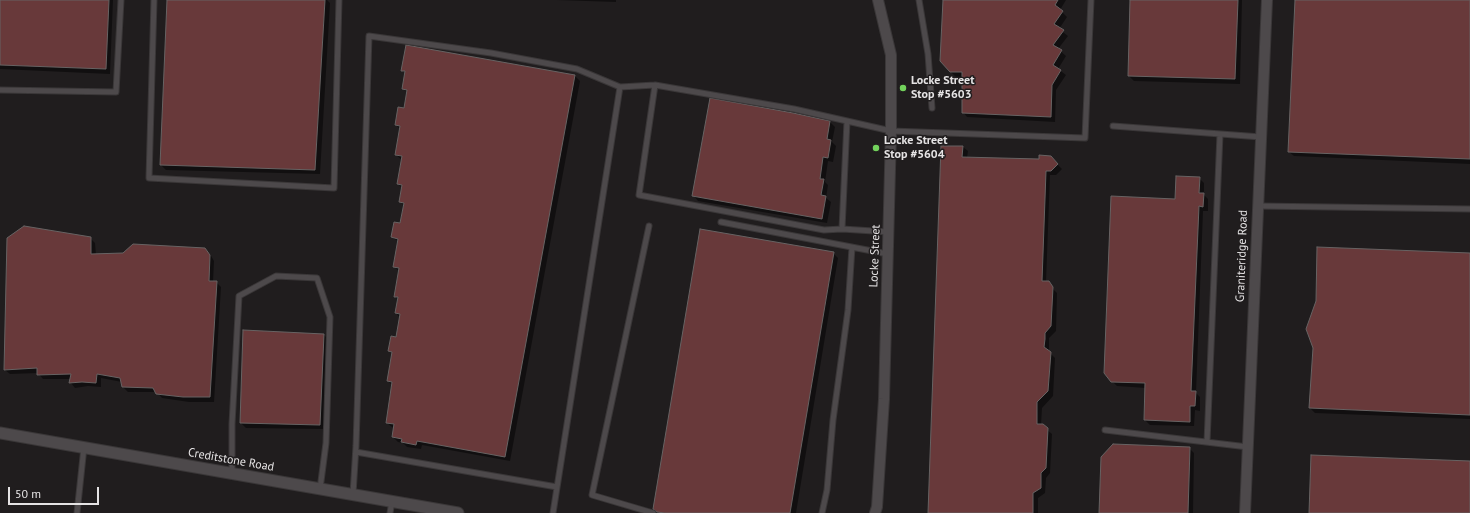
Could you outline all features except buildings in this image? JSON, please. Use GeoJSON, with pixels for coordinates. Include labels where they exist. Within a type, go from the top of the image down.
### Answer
{"type":"FeatureCollection","features":[{"type":"Feature","properties":{"kind":"street","name":"Locke Street"},"geometry":{"type":"LineString","coordinates":[[875,513],[877,507],[884,399],[891,131],[891,55],[878,0]]}},
{"type":"Feature","properties":{"kind":"street","name":"Graniteridge Road"},"geometry":{"type":"LineString","coordinates":[[1245,513],[1267,0]]}},
{"type":"Feature","properties":{"kind":"street","name":"Creditstone Road"},"geometry":{"type":"LineString","coordinates":[[0,433],[458,513]]}},
{"type":"Feature","properties":{"kind":"lane"},"geometry":{"type":"LineString","coordinates":[[0,90],[116,92],[121,0]]}},
{"type":"Feature","properties":{"kind":"lane"},"geometry":{"type":"LineString","coordinates":[[154,0],[149,178],[334,188],[339,0]]}},
{"type":"Feature","properties":{"kind":"lane"},"geometry":{"type":"LineString","coordinates":[[919,0],[928,54],[932,108]]}},
{"type":"Feature","properties":{"kind":"lane"},"geometry":{"type":"LineString","coordinates":[[353,494],[356,452],[369,36],[491,53],[577,69],[620,87],[655,85],[794,110],[891,131],[1085,138],[1091,0]]}},
{"type":"Feature","properties":{"kind":"lane"},"geometry":{"type":"LineString","coordinates":[[655,85],[639,195],[824,230],[842,229],[889,232]]}},
{"type":"Feature","properties":{"kind":"lane"},"geometry":{"type":"LineString","coordinates":[[553,513],[620,87]]}},
{"type":"Feature","properties":{"kind":"lane"},"geometry":{"type":"LineString","coordinates":[[842,229],[847,122]]}},
{"type":"Feature","properties":{"kind":"lane"},"geometry":{"type":"LineString","coordinates":[[1113,126],[1261,137]]}},
{"type":"Feature","properties":{"kind":"lane"},"geometry":{"type":"LineString","coordinates":[[1207,442],[1220,134]]}},
{"type":"Feature","properties":{"kind":"lane"},"geometry":{"type":"LineString","coordinates":[[1258,206],[1470,209]]}},
{"type":"Feature","properties":{"kind":"lane"},"geometry":{"type":"LineString","coordinates":[[721,222],[888,254]]}},
{"type":"Feature","properties":{"kind":"lane"},"geometry":{"type":"LineString","coordinates":[[649,226],[592,495],[653,513]]}},
{"type":"Feature","properties":{"kind":"lane"},"geometry":{"type":"LineString","coordinates":[[822,513],[827,490],[833,420],[848,310],[852,247]]}},
{"type":"Feature","properties":{"kind":"lane"},"geometry":{"type":"LineString","coordinates":[[232,473],[232,424],[239,296],[276,276],[317,278],[330,317],[326,443],[320,489]]}},
{"type":"Feature","properties":{"kind":"lane"},"geometry":{"type":"LineString","coordinates":[[1105,430],[1248,447]]}},
{"type":"Feature","properties":{"kind":"lane"},"geometry":{"type":"LineString","coordinates":[[77,513],[84,448]]}},
{"type":"Feature","properties":{"kind":"lane"},"geometry":{"type":"LineString","coordinates":[[356,452],[557,487]]}},
{"type":"Feature","properties":{"kind":"lane"},"geometry":{"type":"LineString","coordinates":[[390,513],[392,501]]}},
{"type":"Feature","properties":{"kind":"place","name":"Locke Street Stop #5603"},"geometry":{"type":"Point","coordinates":[903,88]}},
{"type":"Feature","properties":{"kind":"place","name":"Locke Street Stop #5604"},"geometry":{"type":"Point","coordinates":[876,148]}}]}
